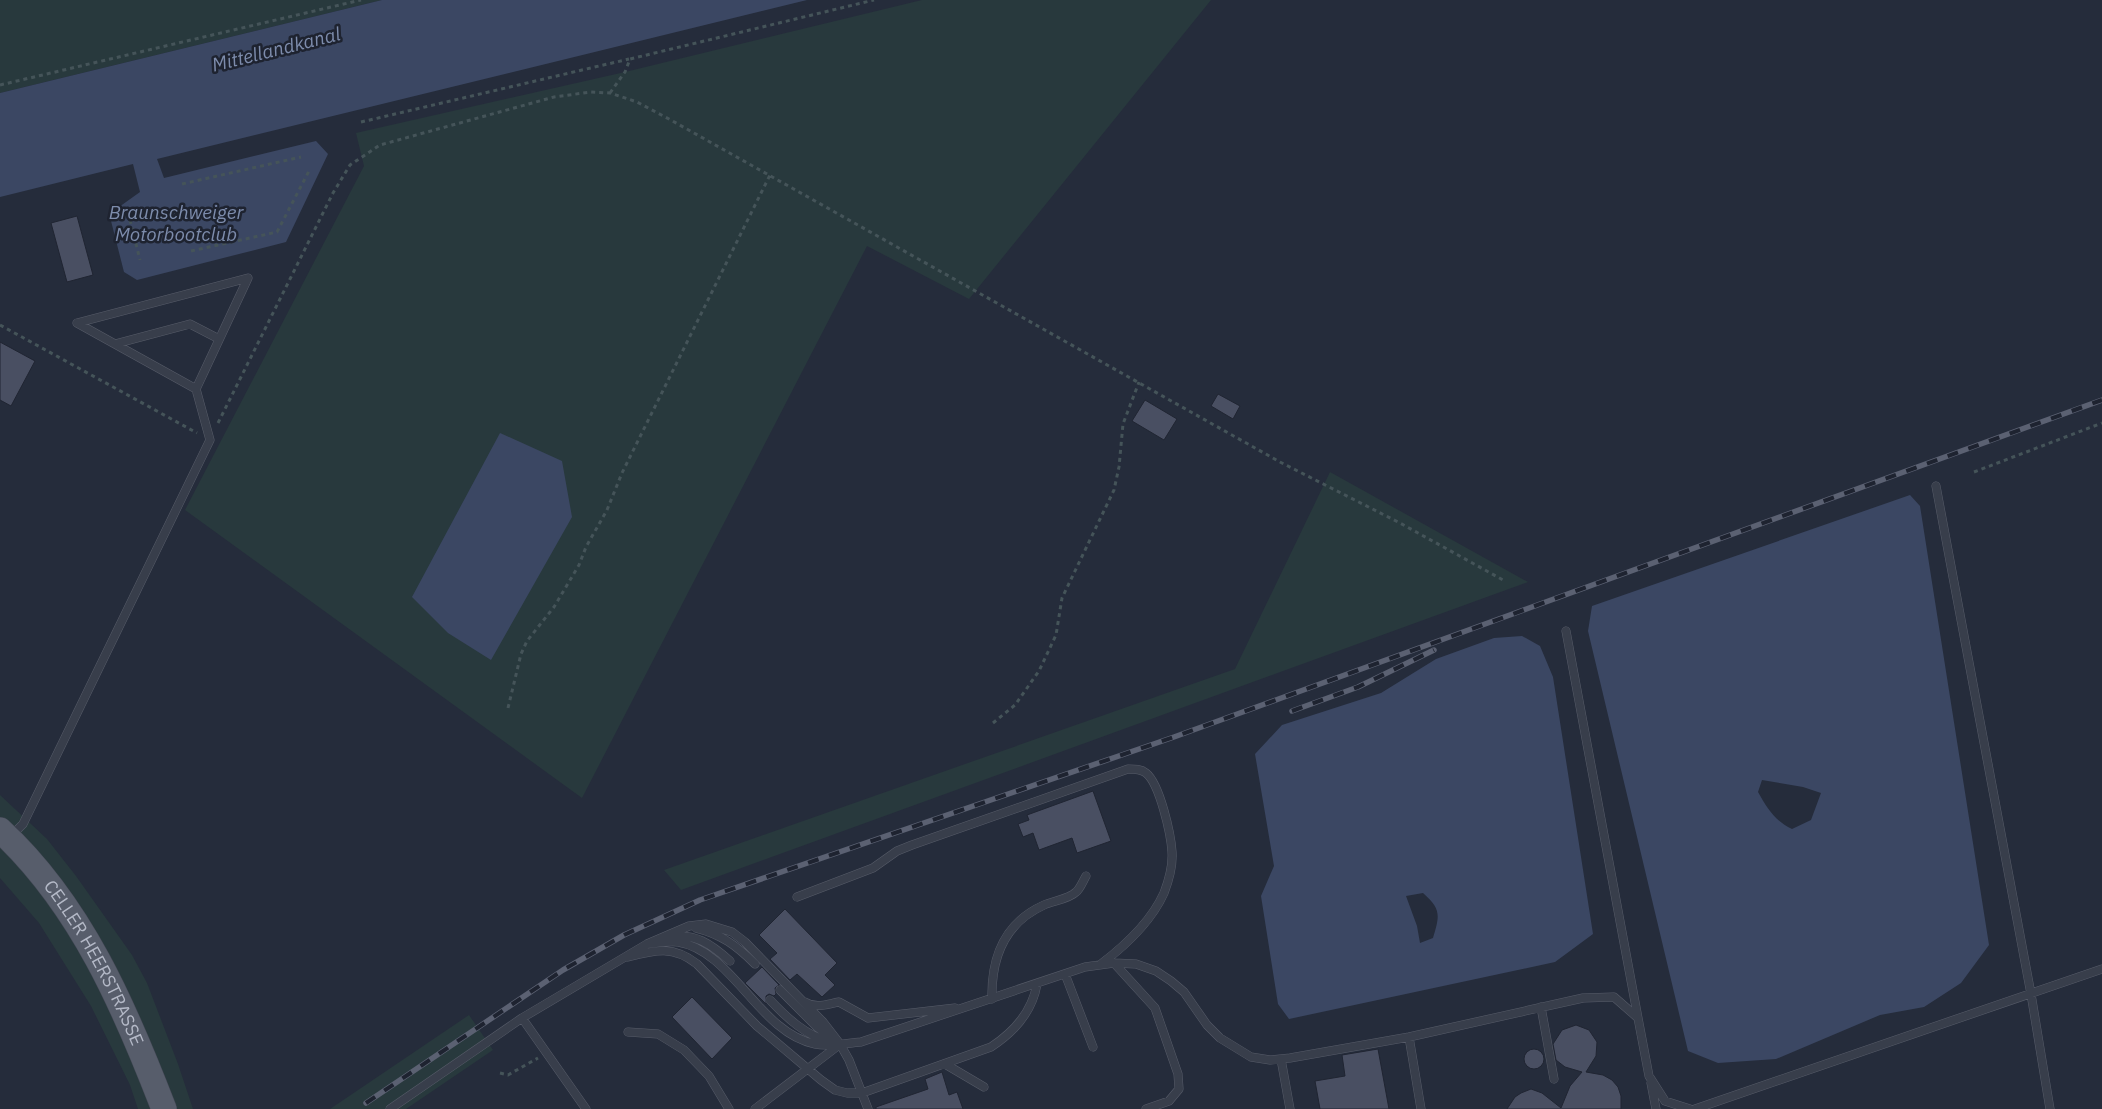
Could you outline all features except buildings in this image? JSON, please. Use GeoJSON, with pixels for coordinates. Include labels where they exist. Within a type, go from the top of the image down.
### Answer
{"type":"FeatureCollection","features":[{"type":"Feature","properties":{"kind":"main road","name":"CELLER HEERSTRASSE"},"geometry":{"type":"LineString","coordinates":[[4,834],[56,896],[93,951],[114,987],[133,1029],[164,1109]]}},
{"type":"Feature","properties":{"kind":"lane"},"geometry":{"type":"LineString","coordinates":[[4,834],[23,824],[210,440],[196,389],[248,278],[76,323],[196,389]]}},
{"type":"Feature","properties":{"kind":"lane"},"geometry":{"type":"LineString","coordinates":[[114,344],[190,324],[218,339]]}},
{"type":"Feature","properties":{"kind":"lane"},"geometry":{"type":"LineString","coordinates":[[1936,486],[2031,994],[2050,1109]]}},
{"type":"Feature","properties":{"kind":"lane"},"geometry":{"type":"LineString","coordinates":[[1566,631],[1656,1109]]}},
{"type":"Feature","properties":{"kind":"lane"},"geometry":{"type":"LineString","coordinates":[[797,896],[873,868],[897,851],[912,844],[1128,769],[1137,769],[1146,774],[1153,782],[1158,794],[1170,838],[1172,853],[1169,879],[1154,911],[1124,947],[1101,964]]}},
{"type":"Feature","properties":{"kind":"lane"},"geometry":{"type":"LineString","coordinates":[[992,999],[993,973],[1001,943],[1026,916],[1042,906],[1076,892],[1086,876]]}},
{"type":"Feature","properties":{"kind":"lane"},"geometry":{"type":"LineString","coordinates":[[390,1109],[522,1018],[616,960],[689,926],[706,924],[732,932],[745,942],[840,1044],[868,1109]]}},
{"type":"Feature","properties":{"kind":"lane"},"geometry":{"type":"LineString","coordinates":[[689,926],[727,939],[741,949],[755,964]]}},
{"type":"Feature","properties":{"kind":"lane"},"geometry":{"type":"LineString","coordinates":[[647,944],[675,936],[696,938],[712,946],[730,961]]}},
{"type":"Feature","properties":{"kind":"lane"},"geometry":{"type":"LineString","coordinates":[[647,944],[677,942],[692,946],[706,954],[722,968],[781,1028],[795,1037],[814,1044],[829,1046],[861,1042],[1065,974],[1101,964],[1114,963],[1136,964],[1149,968],[1172,981],[1184,992],[1207,1025],[1220,1038],[1251,1057],[1270,1060],[1408,1037],[1583,998],[1614,997],[1638,1018]]}},
{"type":"Feature","properties":{"kind":"lane"},"geometry":{"type":"LineString","coordinates":[[616,960],[663,950],[688,956],[757,1026],[807,1069],[835,1090],[847,1093],[862,1092],[975,1054],[1004,1038],[1027,1013],[1034,999],[1036,984]]}},
{"type":"Feature","properties":{"kind":"lane"},"geometry":{"type":"LineString","coordinates":[[1114,963],[1155,1008],[1178,1074],[1179,1089],[1169,1101],[1146,1109]]}},
{"type":"Feature","properties":{"kind":"lane"},"geometry":{"type":"LineString","coordinates":[[1695,1109],[2102,969]]}},
{"type":"Feature","properties":{"kind":"lane"},"geometry":{"type":"LineString","coordinates":[[1065,974],[1093,1047]]}},
{"type":"Feature","properties":{"kind":"lane"},"geometry":{"type":"LineString","coordinates":[[780,990],[817,1027],[840,1044]]}},
{"type":"Feature","properties":{"kind":"lane"},"geometry":{"type":"LineString","coordinates":[[799,998],[811,1005],[820,1006],[839,1002],[868,1018],[972,1006]]}},
{"type":"Feature","properties":{"kind":"lane"},"geometry":{"type":"LineString","coordinates":[[770,1000],[800,1028],[820,1039],[840,1044]]}},
{"type":"Feature","properties":{"kind":"lane"},"geometry":{"type":"LineString","coordinates":[[1541,1008],[1554,1079]]}},
{"type":"Feature","properties":{"kind":"lane"},"geometry":{"type":"LineString","coordinates":[[522,1018],[586,1109]]}},
{"type":"Feature","properties":{"kind":"lane"},"geometry":{"type":"LineString","coordinates":[[628,1032],[658,1034],[684,1050],[709,1076],[729,1109]]}},
{"type":"Feature","properties":{"kind":"lane"},"geometry":{"type":"LineString","coordinates":[[1408,1037],[1421,1109]]}},
{"type":"Feature","properties":{"kind":"lane"},"geometry":{"type":"LineString","coordinates":[[755,1109],[840,1044]]}},
{"type":"Feature","properties":{"kind":"lane"},"geometry":{"type":"LineString","coordinates":[[1281,1059],[1290,1109]]}},
{"type":"Feature","properties":{"kind":"lane"},"geometry":{"type":"LineString","coordinates":[[945,1064],[984,1087]]}},
{"type":"Feature","properties":{"kind":"lane"},"geometry":{"type":"LineString","coordinates":[[1649,1076],[1665,1101],[1690,1109]]}},
{"type":"Feature","properties":{"kind":"path"},"geometry":{"type":"LineString","coordinates":[[0,85],[360,0]]}},
{"type":"Feature","properties":{"kind":"path"},"geometry":{"type":"LineString","coordinates":[[361,122],[874,0]]}},
{"type":"Feature","properties":{"kind":"path"},"geometry":{"type":"LineString","coordinates":[[610,93],[625,72],[630,59]]}},
{"type":"Feature","properties":{"kind":"path"},"geometry":{"type":"LineString","coordinates":[[0,325],[210,440],[333,193],[350,165],[380,145],[544,99],[572,93],[610,93],[637,102],[1280,462],[1392,519],[1502,580]]}},
{"type":"Feature","properties":{"kind":"path"},"geometry":{"type":"LineString","coordinates":[[182,184],[301,156]]}},
{"type":"Feature","properties":{"kind":"path"},"geometry":{"type":"LineString","coordinates":[[191,251],[277,232],[309,171]]}},
{"type":"Feature","properties":{"kind":"path"},"geometry":{"type":"LineString","coordinates":[[508,708],[521,654],[527,641],[554,607],[579,565],[586,547],[607,510],[626,465],[770,175]]}},
{"type":"Feature","properties":{"kind":"path"},"geometry":{"type":"LineString","coordinates":[[130,220],[140,260]]}},
{"type":"Feature","properties":{"kind":"path"},"geometry":{"type":"LineString","coordinates":[[992,723],[1015,705],[1039,671],[1056,635],[1062,598],[1114,490],[1119,467],[1123,424],[1140,382]]}},
{"type":"Feature","properties":{"kind":"path"},"geometry":{"type":"LineString","coordinates":[[1974,472],[2102,423]]}},
{"type":"Feature","properties":{"kind":"path"},"geometry":{"type":"LineString","coordinates":[[500,1073],[508,1075],[547,1052]]}},
{"type":"Feature","properties":{"kind":"shaded area"},"geometry":{"type":"Polygon","coordinates":[[[0,0],[382,0],[0,93],[0,0]]]}},
{"type":"Feature","properties":{"kind":"shaded area"},"geometry":{"type":"Polygon","coordinates":[[[922,0],[1211,0],[969,299],[867,246],[582,798],[185,510],[364,166],[356,133],[625,72],[922,0]]]}},
{"type":"Feature","properties":{"kind":"shaded area"},"geometry":{"type":"Polygon","coordinates":[[[1330,472],[1528,582],[681,890],[664,870],[1235,669],[1330,472]]]}},
{"type":"Feature","properties":{"kind":"shaded area"},"geometry":{"type":"Polygon","coordinates":[[[0,795],[47,839],[76,876],[132,955],[147,983],[193,1109],[138,1109],[130,1085],[91,1006],[39,923],[0,878],[0,795]]]}},
{"type":"Feature","properties":{"kind":"shaded area"},"geometry":{"type":"Polygon","coordinates":[[[469,1015],[493,1050],[406,1109],[330,1109],[469,1015]]]}},
{"type":"Feature","properties":{"kind":"water"},"geometry":{"type":"Polygon","coordinates":[[[382,0],[807,0],[157,159],[164,178],[316,141],[328,154],[286,242],[137,280],[124,272],[110,217],[119,207],[140,192],[133,164],[0,197],[0,93],[382,0]]]}},
{"type":"Feature","properties":{"kind":"water"},"geometry":{"type":"Polygon","coordinates":[[[500,433],[562,461],[572,517],[491,660],[448,633],[412,597],[500,433]]]}},
{"type":"Feature","properties":{"kind":"water"},"geometry":{"type":"Polygon","coordinates":[[[1910,495],[1920,506],[1989,945],[1961,983],[1924,1007],[1880,1015],[1776,1059],[1718,1063],[1688,1051],[1588,631],[1592,606],[1910,495]],[[1762,780],[1758,792],[1772,814],[1792,829],[1811,820],[1821,793],[1803,787],[1762,780]]]}},
{"type":"Feature","properties":{"kind":"water"},"geometry":{"type":"Polygon","coordinates":[[[1522,636],[1540,646],[1553,677],[1593,934],[1555,962],[1289,1019],[1278,1004],[1261,896],[1274,866],[1255,754],[1282,725],[1381,693],[1436,659],[1494,638],[1522,636]],[[1423,893],[1406,896],[1417,926],[1420,943],[1433,938],[1438,918],[1436,908],[1423,893]]]}},
{"type":"Feature","properties":{"kind":"railway"},"geometry":{"type":"LineString","coordinates":[[366,1103],[563,970],[624,935],[700,900],[1174,737],[2102,400]]}},
{"type":"Feature","properties":{"kind":"railway"},"geometry":{"type":"LineString","coordinates":[[1292,711],[1358,687],[1434,650]]}},
{"type":"Feature","properties":{"kind":"water label","name":"Mittellandkanal"},"geometry":{"type":"Point","coordinates":[276,49]}},
{"type":"Feature","properties":{"kind":"water label","name":"Braunschweiger Motorbootclub"},"geometry":{"type":"Point","coordinates":[176,223]}}]}
